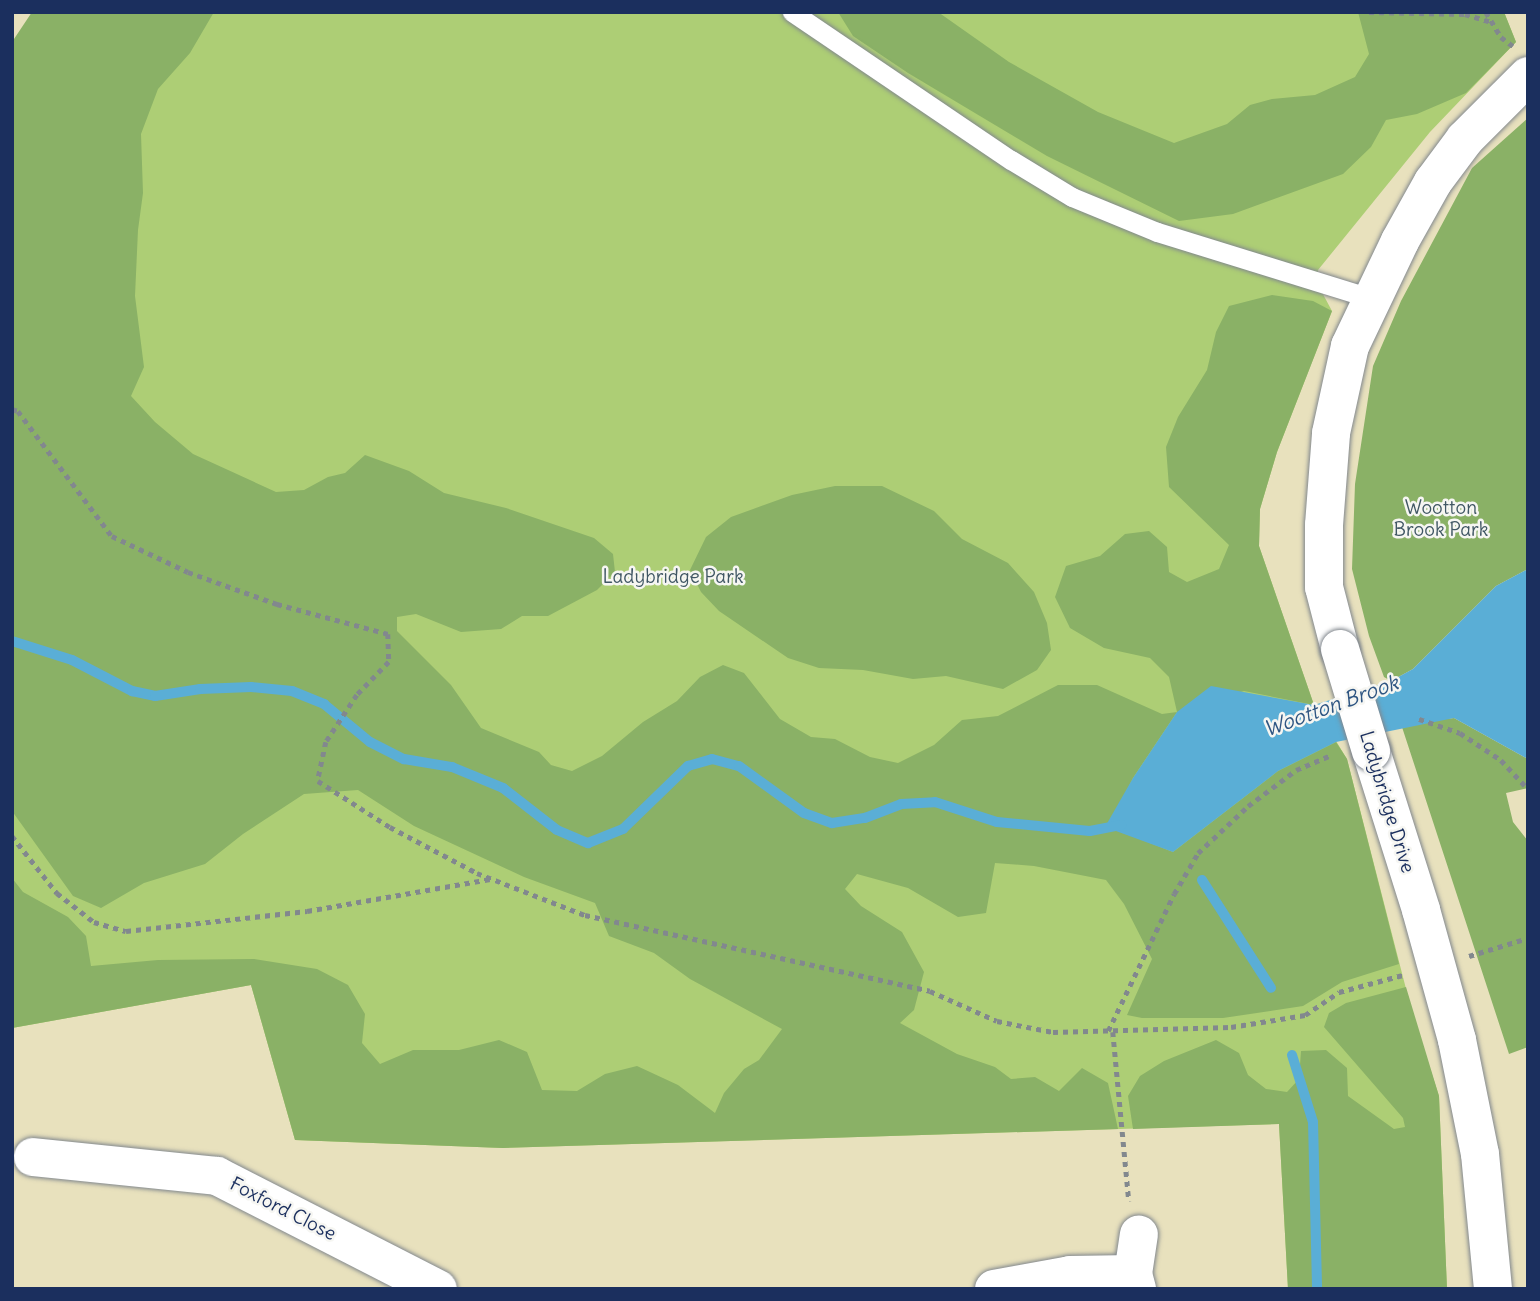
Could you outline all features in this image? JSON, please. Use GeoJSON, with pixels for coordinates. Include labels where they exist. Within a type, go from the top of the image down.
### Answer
{"type":"FeatureCollection","features":[{"type":"Feature","properties":{"kind":"street","name":"Ladybridge Drive"},"geometry":{"type":"LineString","coordinates":[[1493,1289],[1480,1154],[1457,1040],[1340,649],[1324,587],[1324,525],[1331,433],[1350,346],[1400,241],[1433,182],[1523,63]]}},
{"type":"Feature","properties":{"kind":"street","name":"Foxford Close"},"geometry":{"type":"LineString","coordinates":[[33,1157],[217,1176],[438,1289]]}},
{"type":"Feature","properties":{"kind":"street"},"geometry":{"type":"LineString","coordinates":[[993,1289],[1070,1275],[1135,1282],[1139,1234]]}},
{"type":"Feature","properties":{"kind":"lane"},"geometry":{"type":"LineString","coordinates":[[792,12],[1011,160],[1072,197],[1157,232],[1373,299]]}},
{"type":"Feature","properties":{"kind":"path"},"geometry":{"type":"LineString","coordinates":[[1369,12],[1465,14],[1492,22]]}},
{"type":"Feature","properties":{"kind":"path"},"geometry":{"type":"LineString","coordinates":[[1486,12],[1501,37],[1523,63]]}},
{"type":"Feature","properties":{"kind":"path"},"geometry":{"type":"LineString","coordinates":[[12,409],[26,422],[112,536],[188,572],[277,604],[343,619],[388,634],[389,662],[358,695],[326,742],[318,781],[390,827],[492,879],[585,915],[930,991],[998,1021],[1053,1032],[1231,1027],[1305,1015],[1339,992],[1528,938]]}},
{"type":"Feature","properties":{"kind":"path"},"geometry":{"type":"LineString","coordinates":[[1419,719],[1460,733],[1500,760],[1528,789]]}},
{"type":"Feature","properties":{"kind":"path"},"geometry":{"type":"LineString","coordinates":[[1139,1234],[1129,1219],[1128,1171],[1110,1031],[1163,914],[1198,853],[1248,806],[1296,770],[1329,756]]}},
{"type":"Feature","properties":{"kind":"path"},"geometry":{"type":"LineString","coordinates":[[12,836],[57,893],[94,922],[126,931],[307,911],[492,879]]}},
{"type":"Feature","properties":{"kind":"green space"},"geometry":{"type":"Polygon","coordinates":[[[32,12],[214,12],[190,53],[158,89],[141,134],[143,193],[138,230],[135,296],[144,367],[131,396],[155,422],[193,454],[276,492],[304,490],[328,477],[345,473],[365,455],[409,471],[444,493],[506,508],[594,538],[613,554],[615,572],[597,590],[548,616],[522,616],[501,629],[461,632],[416,614],[397,617],[397,631],[451,685],[481,728],[539,752],[551,765],[572,771],[602,756],[643,722],[677,701],[700,677],[723,665],[744,673],[780,719],[811,737],[835,739],[870,757],[898,763],[934,745],[962,720],[998,716],[1058,685],[1097,685],[1162,714],[1177,712],[1133,778],[1109,827],[1173,852],[1278,771],[1336,742],[1347,759],[1399,964],[1342,982],[1303,1006],[1223,1018],[1142,1018],[1127,1015],[1152,959],[1124,904],[1106,880],[1034,866],[995,863],[986,913],[958,917],[908,888],[857,874],[845,889],[861,906],[902,932],[924,972],[914,1010],[900,1023],[957,1054],[995,1067],[1011,1079],[1035,1077],[1059,1091],[1082,1068],[1108,1083],[1118,1129],[503,1148],[295,1140],[251,985],[12,1028],[12,878],[23,892],[68,917],[86,936],[91,966],[158,960],[254,959],[317,969],[348,985],[365,1014],[362,1043],[380,1064],[413,1050],[459,1050],[499,1040],[527,1052],[542,1090],[577,1091],[605,1074],[637,1066],[678,1085],[715,1113],[724,1093],[744,1069],[759,1060],[782,1029],[690,979],[654,953],[609,936],[595,903],[524,877],[414,826],[358,790],[304,794],[243,834],[205,864],[144,883],[101,908],[73,896],[12,811],[12,42],[32,12]]]}},
{"type":"Feature","properties":{"kind":"green space","name":"Ladybridge Park"},"geometry":{"type":"Polygon","coordinates":[[[146,12],[1504,12],[1516,42],[1430,132],[1318,270],[1317,283],[1332,311],[1277,452],[1260,509],[1259,546],[1314,705],[1347,759],[1413,1016],[1439,1096],[1447,1289],[1288,1289],[1279,1124],[503,1148],[295,1140],[251,985],[12,1028],[12,164],[146,12]]]}},
{"type":"Feature","properties":{"kind":"green space"},"geometry":{"type":"Polygon","coordinates":[[[838,12],[938,12],[1009,62],[1098,112],[1174,143],[1227,124],[1250,105],[1272,99],[1315,95],[1355,77],[1369,54],[1358,12],[1504,12],[1516,42],[1466,93],[1417,114],[1386,120],[1371,147],[1343,174],[1233,214],[1179,221],[1047,156],[908,73],[853,36],[838,12]]]}},
{"type":"Feature","properties":{"kind":"green space","name":"Wootton Brook Park"},"geometry":{"type":"Polygon","coordinates":[[[1528,118],[1528,569],[1496,586],[1413,669],[1391,681],[1384,677],[1369,636],[1352,569],[1355,484],[1373,366],[1401,301],[1472,168],[1528,118]]]}},
{"type":"Feature","properties":{"kind":"green space"},"geometry":{"type":"Polygon","coordinates":[[[1272,295],[1313,301],[1332,311],[1277,452],[1260,509],[1259,546],[1314,705],[1244,691],[1177,712],[1169,677],[1150,658],[1104,648],[1070,628],[1055,597],[1066,566],[1100,556],[1125,534],[1149,531],[1167,547],[1169,572],[1187,582],[1219,569],[1229,545],[1169,487],[1166,447],[1178,417],[1207,370],[1216,332],[1229,306],[1272,295]]]}},
{"type":"Feature","properties":{"kind":"green space"},"geometry":{"type":"Polygon","coordinates":[[[835,486],[882,486],[934,511],[962,539],[1008,563],[1034,592],[1047,623],[1051,650],[1037,670],[1003,689],[946,676],[913,679],[863,670],[819,668],[788,658],[719,611],[701,592],[690,570],[706,537],[731,517],[792,495],[835,486]]]}},
{"type":"Feature","properties":{"kind":"green space"},"geometry":{"type":"Polygon","coordinates":[[[1454,718],[1528,759],[1528,788],[1506,793],[1513,822],[1528,841],[1528,1047],[1509,1054],[1401,724],[1454,718]]]}},
{"type":"Feature","properties":{"kind":"green space"},"geometry":{"type":"Polygon","coordinates":[[[1406,987],[1439,1096],[1447,1289],[1288,1289],[1279,1124],[1133,1129],[1128,1096],[1140,1076],[1164,1061],[1216,1040],[1239,1053],[1248,1075],[1266,1089],[1287,1092],[1299,1079],[1301,1051],[1326,1050],[1347,1068],[1348,1096],[1394,1129],[1405,1127],[1403,1118],[1324,1027],[1329,1013],[1346,1003],[1406,987]]]}},
{"type":"Feature","properties":{"kind":"water"},"geometry":{"type":"Polygon","coordinates":[[[1528,569],[1528,759],[1454,718],[1336,742],[1278,771],[1173,852],[1105,827],[1133,778],[1177,712],[1211,686],[1314,705],[1391,681],[1413,669],[1496,586],[1528,569]]]}},
{"type":"Feature","properties":{"kind":"waterway","name":"Wootton Brook"},"geometry":{"type":"LineString","coordinates":[[12,641],[72,660],[132,691],[155,696],[200,689],[251,687],[292,691],[324,704],[370,742],[404,759],[452,767],[503,788],[557,830],[588,843],[623,829],[688,766],[712,759],[739,766],[804,813],[832,823],[865,818],[901,804],[935,802],[997,822],[1090,831],[1121,825]]}},
{"type":"Feature","properties":{"kind":"waterway"},"geometry":{"type":"LineString","coordinates":[[1202,880],[1271,988]]}},
{"type":"Feature","properties":{"kind":"waterway"},"geometry":{"type":"LineString","coordinates":[[1292,1055],[1313,1122],[1317,1289]]}}]}
